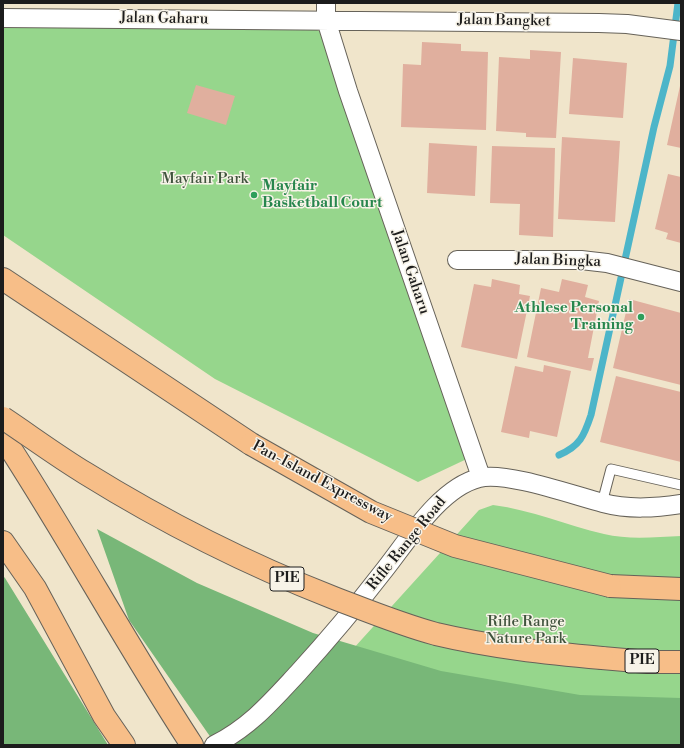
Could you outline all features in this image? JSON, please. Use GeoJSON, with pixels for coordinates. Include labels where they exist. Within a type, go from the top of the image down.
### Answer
{"type":"FeatureCollection","features":[{"type":"Feature","properties":{"kind":"highway","name":"Pan-Island Expressway"},"geometry":{"type":"LineString","coordinates":[[3,279],[251,444],[371,512],[455,546],[610,586],[681,589]]}},
{"type":"Feature","properties":{"kind":"highway","name":"PIE"},"geometry":{"type":"LineString","coordinates":[[3,418],[83,472],[165,520],[241,558],[376,615],[435,634],[484,645],[533,652],[648,662],[681,662]]}},
{"type":"Feature","properties":{"kind":"highway"},"geometry":{"type":"LineString","coordinates":[[3,437],[49,508],[148,678],[192,745]]}},
{"type":"Feature","properties":{"kind":"highway"},"geometry":{"type":"LineString","coordinates":[[3,542],[35,588],[104,716],[124,745]]}},
{"type":"Feature","properties":{"kind":"street","name":"Jalan Gaharu"},"geometry":{"type":"LineString","coordinates":[[3,18],[326,12],[348,91],[481,477]]}},
{"type":"Feature","properties":{"kind":"street","name":"Jalan Bangket"},"geometry":{"type":"LineString","coordinates":[[326,12],[599,23],[650,27],[681,32]]}},
{"type":"Feature","properties":{"kind":"street","name":"Jalan Bingka"},"geometry":{"type":"LineString","coordinates":[[457,260],[557,258],[608,263],[681,282]]}},
{"type":"Feature","properties":{"kind":"street"},"geometry":{"type":"LineString","coordinates":[[481,477],[527,482],[602,503],[627,507],[657,508],[681,504]]}},
{"type":"Feature","properties":{"kind":"street","name":"Rifle Range Road"},"geometry":{"type":"LineString","coordinates":[[214,745],[255,719],[269,704],[340,627],[436,505],[457,488],[481,477]]}},
{"type":"Feature","properties":{"kind":"lane"},"geometry":{"type":"LineString","coordinates":[[602,503],[611,469],[681,486]]}},
{"type":"Feature","properties":{"kind":"green space","name":"Mayfair Park"},"geometry":{"type":"Polygon","coordinates":[[[3,18],[288,19],[322,32],[471,457],[418,482],[215,379],[3,235],[3,18]]]}},
{"type":"Feature","properties":{"kind":"green space","name":"Rifle Range Nature Park"},"geometry":{"type":"Polygon","coordinates":[[[493,505],[521,510],[613,536],[642,538],[681,536],[681,745],[266,745],[479,510],[493,505]]]}},
{"type":"Feature","properties":{"kind":"green space"},"geometry":{"type":"Polygon","coordinates":[[[97,529],[197,583],[313,633],[441,671],[580,695],[681,698],[681,745],[216,745],[129,620],[97,529]]]}},
{"type":"Feature","properties":{"kind":"green space"},"geometry":{"type":"Polygon","coordinates":[[[3,576],[5,578],[108,745],[3,745],[3,576]]]}},
{"type":"Feature","properties":{"kind":"building"},"geometry":{"type":"Polygon","coordinates":[[[422,42],[461,44],[461,51],[488,52],[486,130],[401,127],[403,64],[421,65],[422,42]]]}},
{"type":"Feature","properties":{"kind":"building"},"geometry":{"type":"Polygon","coordinates":[[[530,50],[561,52],[556,138],[526,137],[526,133],[496,131],[499,57],[530,59],[530,50]]]}},
{"type":"Feature","properties":{"kind":"building"},"geometry":{"type":"Polygon","coordinates":[[[573,58],[627,63],[623,118],[569,114],[573,58]]]}},
{"type":"Feature","properties":{"kind":"building"},"geometry":{"type":"Polygon","coordinates":[[[196,85],[235,96],[226,125],[187,113],[196,85]]]}},
{"type":"Feature","properties":{"kind":"building"},"geometry":{"type":"Polygon","coordinates":[[[681,86],[681,148],[667,145],[681,86]]]}},
{"type":"Feature","properties":{"kind":"building"},"geometry":{"type":"Polygon","coordinates":[[[562,137],[620,141],[615,222],[558,219],[562,137]]]}},
{"type":"Feature","properties":{"kind":"building"},"geometry":{"type":"Polygon","coordinates":[[[429,143],[477,146],[475,196],[427,193],[429,143]]]}},
{"type":"Feature","properties":{"kind":"building"},"geometry":{"type":"Polygon","coordinates":[[[492,146],[555,148],[553,237],[519,235],[520,204],[490,203],[492,146]]]}},
{"type":"Feature","properties":{"kind":"building"},"geometry":{"type":"Polygon","coordinates":[[[668,174],[681,177],[681,243],[666,239],[668,233],[655,229],[668,174]]]}},
{"type":"Feature","properties":{"kind":"building"},"geometry":{"type":"Polygon","coordinates":[[[492,279],[520,285],[519,294],[530,296],[517,359],[461,347],[474,284],[491,287],[492,279]]]}},
{"type":"Feature","properties":{"kind":"building"},"geometry":{"type":"Polygon","coordinates":[[[562,279],[588,285],[585,297],[599,301],[588,358],[594,358],[591,371],[527,357],[541,288],[559,292],[562,279]]]}},
{"type":"Feature","properties":{"kind":"building"},"geometry":{"type":"Polygon","coordinates":[[[629,299],[681,313],[681,385],[613,368],[629,299]]]}},
{"type":"Feature","properties":{"kind":"building"},"geometry":{"type":"Polygon","coordinates":[[[544,365],[571,371],[557,437],[530,431],[529,438],[501,432],[515,366],[543,372],[544,365]]]}},
{"type":"Feature","properties":{"kind":"building"},"geometry":{"type":"Polygon","coordinates":[[[616,376],[681,392],[681,462],[600,442],[616,376]]]}},
{"type":"Feature","properties":{"kind":"waterway"},"geometry":{"type":"LineString","coordinates":[[559,455],[577,444],[586,429],[591,415],[654,127],[670,66],[678,3]]}},
{"type":"Feature","properties":{"kind":"place","name":"Mayfair Basketball Court"},"geometry":{"type":"Point","coordinates":[254,195]}},
{"type":"Feature","properties":{"kind":"place","name":"Athlese Personal Training"},"geometry":{"type":"Point","coordinates":[641,317]}}]}
